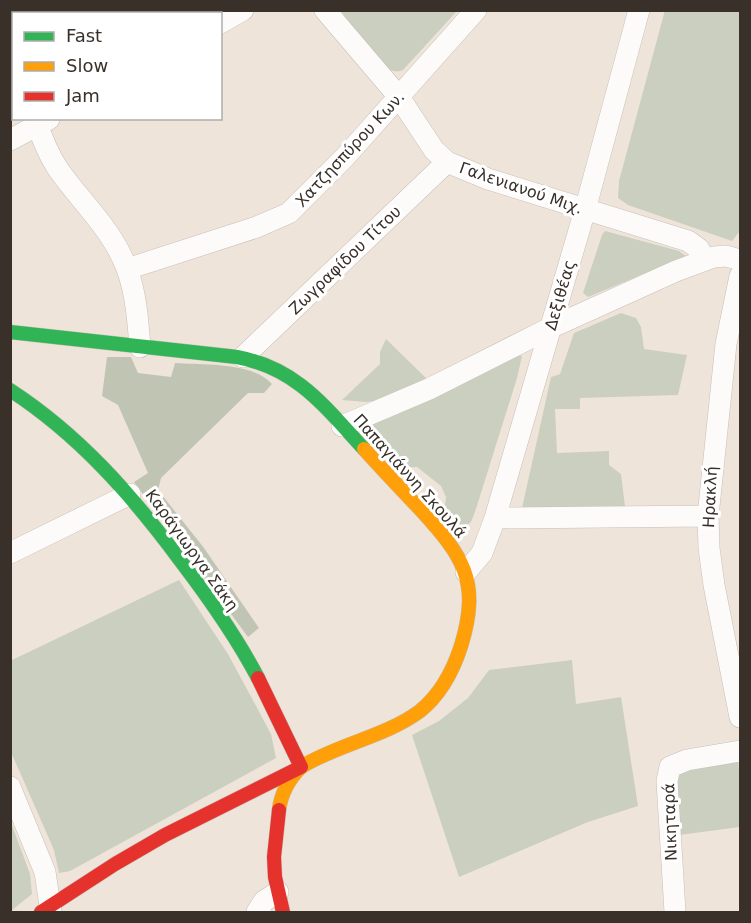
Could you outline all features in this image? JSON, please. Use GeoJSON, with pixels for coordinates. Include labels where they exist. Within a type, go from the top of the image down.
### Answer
{"type":"FeatureCollection","features":[{"type":"Feature","properties":{"kind":"street"},"geometry":{"type":"LineString","coordinates":[[222,22],[243,10]]}},
{"type":"Feature","properties":{"kind":"street","name":"Γαλενιανού Μιχ."},"geometry":{"type":"LineString","coordinates":[[325,10],[357,51],[399,97],[434,150],[447,162],[488,179],[688,241],[699,249],[705,260]]}},
{"type":"Feature","properties":{"kind":"street","name":"Χατζησπύρου Κων."},"geometry":{"type":"LineString","coordinates":[[127,269],[257,227],[289,213],[331,172],[476,10]]}},
{"type":"Feature","properties":{"kind":"street","name":"Δεξιθέας"},"geometry":{"type":"LineString","coordinates":[[466,572],[482,553],[495,518],[585,210],[639,10]]}},
{"type":"Feature","properties":{"kind":"street"},"geometry":{"type":"LineString","coordinates":[[10,140],[41,121],[48,152],[58,169],[108,233],[127,269],[135,301],[140,346]]}},
{"type":"Feature","properties":{"kind":"street","name":"Ζωγραφίδου Τίτου"},"geometry":{"type":"LineString","coordinates":[[243,357],[447,162]]}},
{"type":"Feature","properties":{"kind":"street"},"geometry":{"type":"LineString","coordinates":[[342,426],[429,389],[550,328],[705,260],[726,256],[741,260]]}},
{"type":"Feature","properties":{"kind":"street","name":"Ηρακλή"},"geometry":{"type":"LineString","coordinates":[[741,276],[726,344],[708,516],[711,563],[736,677],[741,717]]}},
{"type":"Feature","properties":{"kind":"street","name":"Παπαγιάννη Σκουλά"},"geometry":{"type":"LineString","coordinates":[[10,332],[243,357],[273,366],[294,377],[309,390],[451,543],[460,556],[466,572],[470,597],[467,623],[447,679],[433,700],[394,725],[301,767],[165,835],[115,864],[47,910]]}},
{"type":"Feature","properties":{"kind":"street","name":"Καράγιωργα Σάκη"},"geometry":{"type":"LineString","coordinates":[[10,390],[42,410],[61,426],[114,475],[130,494],[187,568],[233,636],[262,686],[301,767]]}},
{"type":"Feature","properties":{"kind":"street"},"geometry":{"type":"LineString","coordinates":[[10,553],[130,494]]}},
{"type":"Feature","properties":{"kind":"street"},"geometry":{"type":"LineString","coordinates":[[495,518],[708,516]]}},
{"type":"Feature","properties":{"kind":"street","name":"Νικηταρά"},"geometry":{"type":"LineString","coordinates":[[675,912],[667,781],[670,767],[687,760],[741,751]]}},
{"type":"Feature","properties":{"kind":"street"},"geometry":{"type":"LineString","coordinates":[[283,912],[274,857],[281,797],[301,767]]}},
{"type":"Feature","properties":{"kind":"street"},"geometry":{"type":"LineString","coordinates":[[10,788],[45,872],[47,910]]}},
{"type":"Feature","properties":{"kind":"street"},"geometry":{"type":"LineString","coordinates":[[257,912],[264,901],[278,892]]}},
{"type":"Feature","properties":{"kind":"green space"},"geometry":{"type":"Polygon","coordinates":[[[665,10],[740,11],[740,231],[732,241],[628,205],[618,198],[619,181],[665,10]]]}},
{"type":"Feature","properties":{"kind":"green space"},"geometry":{"type":"Polygon","coordinates":[[[341,11],[457,11],[403,70],[393,71],[377,58],[341,11]]]}},
{"type":"Feature","properties":{"kind":"green space"},"geometry":{"type":"Polygon","coordinates":[[[605,231],[679,251],[686,256],[588,297],[583,293],[605,231]]]}},
{"type":"Feature","properties":{"kind":"green space"},"geometry":{"type":"Polygon","coordinates":[[[621,313],[636,318],[641,327],[644,349],[687,355],[678,395],[580,398],[580,409],[555,409],[557,453],[609,451],[609,465],[621,474],[625,507],[522,508],[551,377],[560,374],[574,333],[621,313]]]}},
{"type":"Feature","properties":{"kind":"green space"},"geometry":{"type":"Polygon","coordinates":[[[386,339],[427,379],[382,400],[366,402],[342,400],[380,364],[380,352],[386,339]]]}},
{"type":"Feature","properties":{"kind":"green space"},"geometry":{"type":"Polygon","coordinates":[[[518,355],[522,356],[517,378],[475,512],[471,522],[463,529],[444,512],[446,497],[441,486],[417,467],[400,468],[363,426],[518,355]]]}},
{"type":"Feature","properties":{"kind":"green space"},"geometry":{"type":"Polygon","coordinates":[[[107,357],[131,357],[138,373],[171,377],[175,363],[226,366],[253,372],[272,384],[264,393],[248,393],[161,478],[158,490],[204,548],[259,628],[248,637],[134,482],[148,473],[118,405],[102,396],[107,357]]]}},
{"type":"Feature","properties":{"kind":"green space"},"geometry":{"type":"Polygon","coordinates":[[[179,580],[228,654],[271,734],[276,758],[70,871],[59,873],[54,850],[11,752],[10,661],[179,580]]]}},
{"type":"Feature","properties":{"kind":"green space"},"geometry":{"type":"Polygon","coordinates":[[[572,660],[576,704],[621,697],[638,806],[588,822],[459,877],[412,735],[439,721],[468,698],[489,670],[572,660]]]}},
{"type":"Feature","properties":{"kind":"green space"},"geometry":{"type":"Polygon","coordinates":[[[738,759],[740,827],[679,835],[675,773],[738,759]]]}},
{"type":"Feature","properties":{"kind":"green space"},"geometry":{"type":"Polygon","coordinates":[[[10,820],[30,874],[32,894],[11,911],[10,820]]]}},
{"type":"Feature","properties":{"kind":"traffic: fast"},"geometry":{"type":"LineString","coordinates":[[10,332],[237,357],[258,362],[277,370],[308,391],[364,449]]}},
{"type":"Feature","properties":{"kind":"traffic: fast"},"geometry":{"type":"LineString","coordinates":[[10,390],[59,426],[123,489],[201,589],[231,632],[258,678]]}},
{"type":"Feature","properties":{"kind":"traffic: slow"},"geometry":{"type":"LineString","coordinates":[[279,810],[286,787],[301,767],[330,752],[392,727],[420,711],[440,690],[450,673],[467,623],[468,586],[457,556],[435,526],[364,449]]}},
{"type":"Feature","properties":{"kind":"traffic: jam"},"geometry":{"type":"LineString","coordinates":[[41,912],[165,835],[301,767],[258,678]]}},
{"type":"Feature","properties":{"kind":"traffic: jam"},"geometry":{"type":"LineString","coordinates":[[279,810],[274,857],[275,877],[283,912]]}}]}
